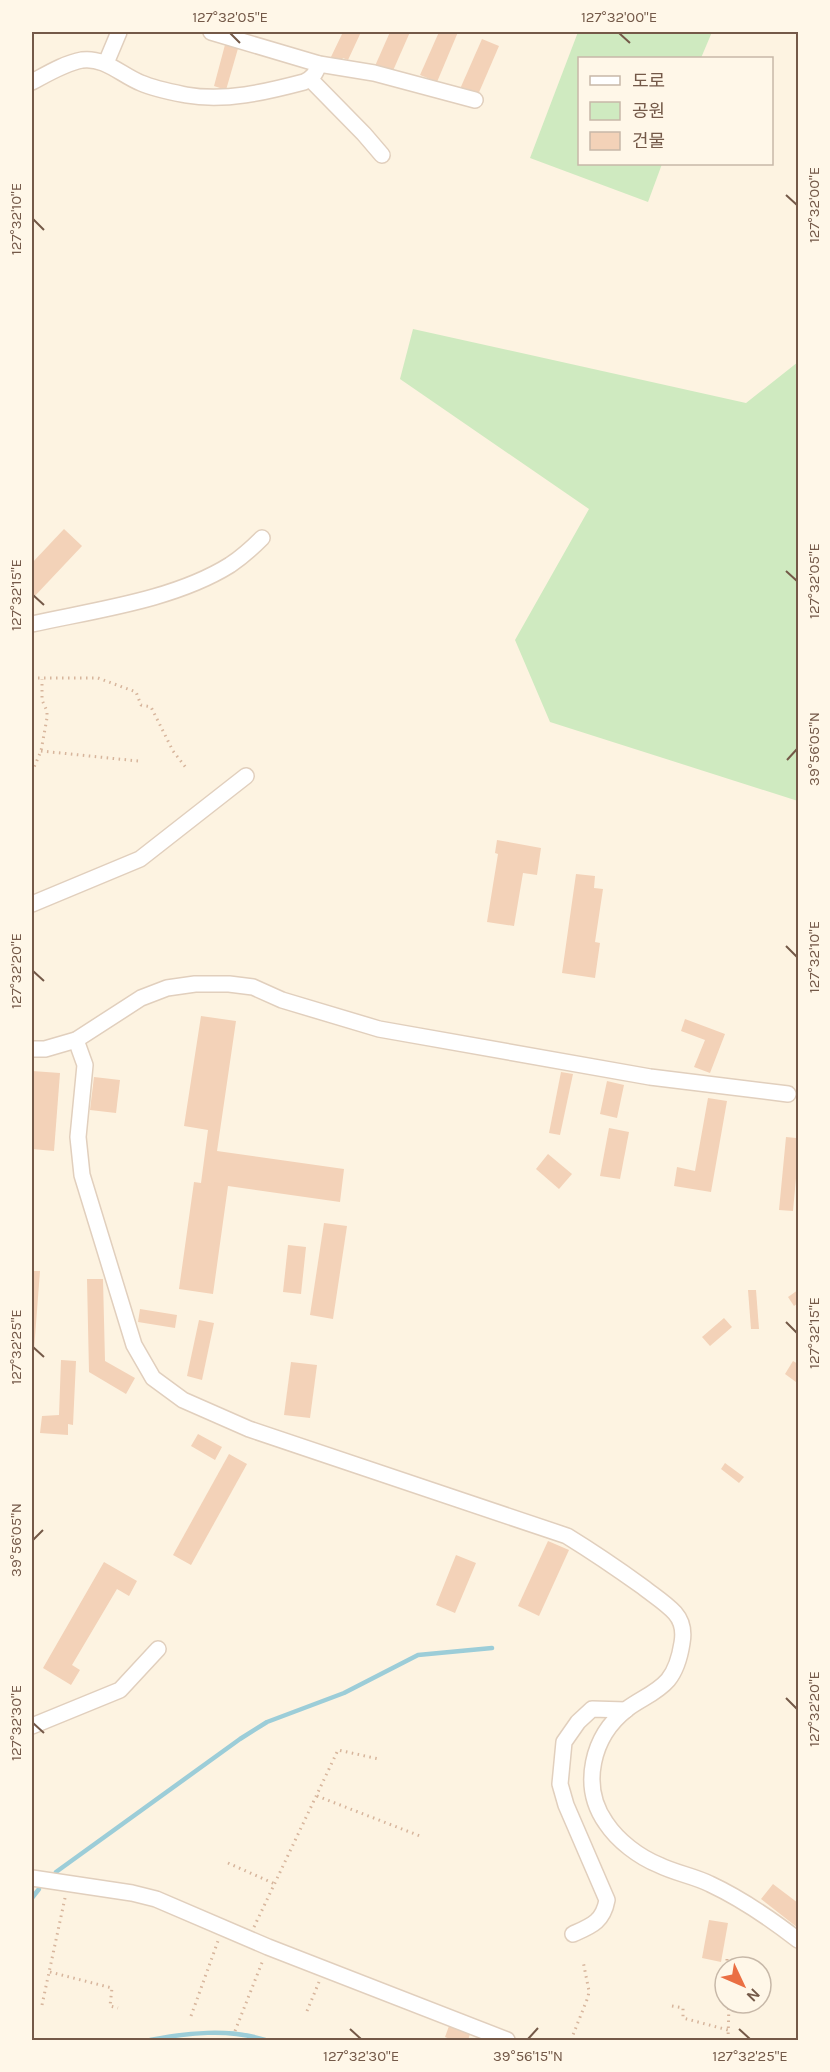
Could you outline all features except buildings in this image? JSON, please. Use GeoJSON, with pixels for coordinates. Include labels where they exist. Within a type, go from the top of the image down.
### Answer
{"type":"FeatureCollection","features":[{"type":"Feature","properties":{"kind":"street"},"geometry":{"type":"LineString","coordinates":[[106,63],[119,32]]}},
{"type":"Feature","properties":{"kind":"street"},"geometry":{"type":"LineString","coordinates":[[211,32],[319,64],[374,73],[475,100]]}},
{"type":"Feature","properties":{"kind":"street"},"geometry":{"type":"LineString","coordinates":[[32,82],[71,63],[84,60],[106,63],[125,75],[152,87],[199,97],[220,97],[258,93],[311,80],[319,64]]}},
{"type":"Feature","properties":{"kind":"street"},"geometry":{"type":"LineString","coordinates":[[311,80],[382,155]]}},
{"type":"Feature","properties":{"kind":"street"},"geometry":{"type":"LineString","coordinates":[[32,624],[188,586],[229,566],[262,538]]}},
{"type":"Feature","properties":{"kind":"street"},"geometry":{"type":"LineString","coordinates":[[32,904],[140,859],[246,776]]}},
{"type":"Feature","properties":{"kind":"street"},"geometry":{"type":"LineString","coordinates":[[32,1048],[45,1049],[76,1040],[124,1008],[167,988],[195,984],[229,984],[253,987],[282,1000],[379,1029],[650,1077],[788,1094]]}},
{"type":"Feature","properties":{"kind":"street"},"geometry":{"type":"LineString","coordinates":[[76,1040],[85,1065],[78,1137],[82,1175],[134,1345],[153,1378],[183,1400],[249,1429],[567,1536],[664,1603],[675,1613],[682,1625],[683,1638],[676,1668],[659,1688],[626,1710],[606,1732],[591,1769],[595,1798],[606,1823],[626,1844],[648,1860],[710,1883],[765,1915],[798,1940]]}},
{"type":"Feature","properties":{"kind":"street"},"geometry":{"type":"LineString","coordinates":[[32,1725],[120,1690],[158,1649]]}},
{"type":"Feature","properties":{"kind":"street"},"geometry":{"type":"LineString","coordinates":[[573,1934],[594,1924],[605,1912],[607,1900],[566,1805],[560,1784],[564,1742],[578,1722],[592,1709],[626,1710]]}},
{"type":"Feature","properties":{"kind":"street"},"geometry":{"type":"LineString","coordinates":[[32,1878],[156,1899],[268,1947],[507,2040]]}},
{"type":"Feature","properties":{"kind":"path"},"geometry":{"type":"LineString","coordinates":[[32,678],[98,678],[136,692],[141,705],[151,707],[173,751],[187,768]]}},
{"type":"Feature","properties":{"kind":"path"},"geometry":{"type":"LineString","coordinates":[[32,772],[41,751],[47,718],[47,711],[42,700],[42,679]]}},
{"type":"Feature","properties":{"kind":"path"},"geometry":{"type":"LineString","coordinates":[[41,751],[138,761]]}},
{"type":"Feature","properties":{"kind":"path"},"geometry":{"type":"LineString","coordinates":[[249,1939],[338,1750],[379,1759]]}},
{"type":"Feature","properties":{"kind":"path"},"geometry":{"type":"LineString","coordinates":[[317,1796],[420,1836]]}},
{"type":"Feature","properties":{"kind":"path"},"geometry":{"type":"LineString","coordinates":[[228,1863],[275,1884]]}},
{"type":"Feature","properties":{"kind":"path"},"geometry":{"type":"LineString","coordinates":[[42,2005],[68,1883]]}},
{"type":"Feature","properties":{"kind":"path"},"geometry":{"type":"LineString","coordinates":[[191,2016],[222,1928]]}},
{"type":"Feature","properties":{"kind":"path"},"geometry":{"type":"LineString","coordinates":[[235,2031],[268,1947]]}},
{"type":"Feature","properties":{"kind":"path"},"geometry":{"type":"LineString","coordinates":[[571,2040],[589,1991],[583,1961]]}},
{"type":"Feature","properties":{"kind":"path"},"geometry":{"type":"LineString","coordinates":[[307,2011],[324,1969]]}},
{"type":"Feature","properties":{"kind":"path"},"geometry":{"type":"LineString","coordinates":[[50,1972],[112,1988],[110,2006],[118,2008]]}},
{"type":"Feature","properties":{"kind":"path"},"geometry":{"type":"LineString","coordinates":[[672,2006],[683,2008],[682,2018],[728,2030]]}},
{"type":"Feature","properties":{"kind":"path"},"geometry":{"type":"LineString","coordinates":[[728,2040],[729,2015]]}},
{"type":"Feature","properties":{"kind":"green space"},"geometry":{"type":"Polygon","coordinates":[[[578,32],[712,32],[701,57],[578,57],[578,165],[662,165],[648,202],[530,158],[578,32]]]}},
{"type":"Feature","properties":{"kind":"green space"},"geometry":{"type":"Polygon","coordinates":[[[413,329],[746,403],[798,362],[798,801],[550,722],[515,640],[589,509],[400,379],[413,329]]]}},
{"type":"Feature","properties":{"kind":"waterway"},"geometry":{"type":"LineString","coordinates":[[56,1872],[267,1722],[344,1693],[418,1655],[492,1648]]}},
{"type":"Feature","properties":{"kind":"waterway"},"geometry":{"type":"LineString","coordinates":[[32,1898],[39,1889]]}},
{"type":"Feature","properties":{"kind":"waterway"},"geometry":{"type":"LineString","coordinates":[[150,2040],[208,2033],[237,2034],[265,2040]]}}]}
